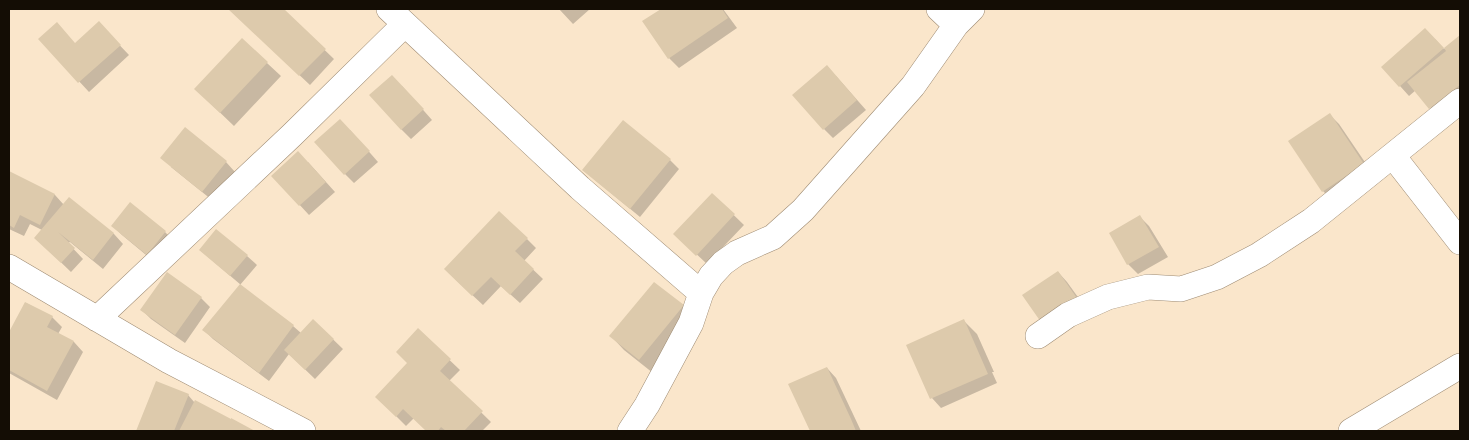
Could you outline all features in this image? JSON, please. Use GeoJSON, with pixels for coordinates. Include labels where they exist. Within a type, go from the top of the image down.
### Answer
{"type":"FeatureCollection","features":[{"type":"Feature","properties":{"kind":"street"},"geometry":{"type":"LineString","coordinates":[[630,431],[647,405],[691,323],[701,293],[711,276],[723,263],[737,254],[773,237],[804,210],[913,86],[955,14]]}},
{"type":"Feature","properties":{"kind":"street"},"geometry":{"type":"LineString","coordinates":[[97,319],[292,135],[397,16],[580,188],[701,293]]}},
{"type":"Feature","properties":{"kind":"street"},"geometry":{"type":"LineString","coordinates":[[1038,336],[1068,315],[1108,297],[1148,287],[1181,289],[1217,276],[1259,255],[1311,221],[1460,101]]}},
{"type":"Feature","properties":{"kind":"street"},"geometry":{"type":"LineString","coordinates":[[1393,156],[1460,242]]}},
{"type":"Feature","properties":{"kind":"street"},"geometry":{"type":"LineString","coordinates":[[9,267],[169,361],[303,431]]}},
{"type":"Feature","properties":{"kind":"street"},"geometry":{"type":"LineString","coordinates":[[1351,431],[1460,366]]}},
{"type":"Feature","properties":{"kind":"building"},"geometry":{"type":"Polygon","coordinates":[[[228,9],[284,9],[326,49],[299,76],[228,9]]]}},
{"type":"Feature","properties":{"kind":"building"},"geometry":{"type":"Polygon","coordinates":[[[661,9],[722,9],[728,18],[668,59],[642,21],[661,9]]]}},
{"type":"Feature","properties":{"kind":"building"},"geometry":{"type":"Polygon","coordinates":[[[99,21],[121,45],[78,83],[38,39],[57,22],[75,43],[99,21]]]}},
{"type":"Feature","properties":{"kind":"building"},"geometry":{"type":"Polygon","coordinates":[[[1425,28],[1444,48],[1399,87],[1381,67],[1425,28]]]}},
{"type":"Feature","properties":{"kind":"building"},"geometry":{"type":"Polygon","coordinates":[[[1460,35],[1460,85],[1429,109],[1407,82],[1446,51],[1444,48],[1460,35]]]}},
{"type":"Feature","properties":{"kind":"building"},"geometry":{"type":"Polygon","coordinates":[[[242,38],[268,62],[220,113],[194,89],[242,38]]]}},
{"type":"Feature","properties":{"kind":"building"},"geometry":{"type":"Polygon","coordinates":[[[827,65],[857,100],[823,130],[792,95],[827,65]]]}},
{"type":"Feature","properties":{"kind":"building"},"geometry":{"type":"Polygon","coordinates":[[[392,75],[424,109],[401,130],[369,95],[392,75]]]}},
{"type":"Feature","properties":{"kind":"building"},"geometry":{"type":"Polygon","coordinates":[[[1330,113],[1364,164],[1322,192],[1288,141],[1330,113]]]}},
{"type":"Feature","properties":{"kind":"building"},"geometry":{"type":"Polygon","coordinates":[[[340,119],[370,151],[344,175],[314,142],[340,119]]]}},
{"type":"Feature","properties":{"kind":"building"},"geometry":{"type":"Polygon","coordinates":[[[623,120],[671,159],[630,209],[582,170],[623,120]]]}},
{"type":"Feature","properties":{"kind":"building"},"geometry":{"type":"Polygon","coordinates":[[[185,127],[227,161],[202,192],[160,158],[185,127]]]}},
{"type":"Feature","properties":{"kind":"building"},"geometry":{"type":"Polygon","coordinates":[[[298,151],[326,182],[299,206],[271,176],[298,151]]]}},
{"type":"Feature","properties":{"kind":"building"},"geometry":{"type":"Polygon","coordinates":[[[9,171],[55,194],[40,225],[20,215],[14,228],[9,225],[9,171]]]}},
{"type":"Feature","properties":{"kind":"building"},"geometry":{"type":"Polygon","coordinates":[[[712,193],[735,214],[696,256],[673,234],[712,193]]]}},
{"type":"Feature","properties":{"kind":"building"},"geometry":{"type":"Polygon","coordinates":[[[69,197],[114,233],[93,260],[58,232],[75,248],[61,263],[34,238],[69,197]]]}},
{"type":"Feature","properties":{"kind":"building"},"geometry":{"type":"Polygon","coordinates":[[[130,202],[166,231],[147,255],[111,226],[130,202]]]}},
{"type":"Feature","properties":{"kind":"building"},"geometry":{"type":"Polygon","coordinates":[[[499,211],[528,238],[515,251],[534,269],[510,295],[491,277],[472,296],[444,269],[499,211]]]}},
{"type":"Feature","properties":{"kind":"building"},"geometry":{"type":"Polygon","coordinates":[[[1140,215],[1159,247],[1127,265],[1109,233],[1140,215]]]}},
{"type":"Feature","properties":{"kind":"building"},"geometry":{"type":"Polygon","coordinates":[[[216,229],[248,255],[230,276],[199,250],[216,229]]]}},
{"type":"Feature","properties":{"kind":"building"},"geometry":{"type":"Polygon","coordinates":[[[1058,271],[1079,301],[1043,325],[1022,295],[1058,271]]]}},
{"type":"Feature","properties":{"kind":"building"},"geometry":{"type":"Polygon","coordinates":[[[167,272],[202,297],[175,335],[140,310],[167,272]]]}},
{"type":"Feature","properties":{"kind":"building"},"geometry":{"type":"Polygon","coordinates":[[[654,282],[684,305],[639,360],[609,336],[654,282]]]}},
{"type":"Feature","properties":{"kind":"building"},"geometry":{"type":"Polygon","coordinates":[[[240,284],[294,325],[259,373],[202,330],[240,284]]]}},
{"type":"Feature","properties":{"kind":"building"},"geometry":{"type":"Polygon","coordinates":[[[25,302],[53,316],[47,327],[74,341],[47,391],[9,370],[9,332],[25,302]]]}},
{"type":"Feature","properties":{"kind":"building"},"geometry":{"type":"Polygon","coordinates":[[[313,319],[334,339],[305,370],[284,350],[313,319]]]}},
{"type":"Feature","properties":{"kind":"building"},"geometry":{"type":"Polygon","coordinates":[[[964,319],[988,374],[930,399],[906,345],[964,319]]]}},
{"type":"Feature","properties":{"kind":"building"},"geometry":{"type":"Polygon","coordinates":[[[418,328],[451,359],[440,371],[483,411],[464,431],[446,431],[441,427],[438,431],[426,431],[403,409],[396,417],[375,397],[407,363],[396,352],[418,328]]]}},
{"type":"Feature","properties":{"kind":"building"},"geometry":{"type":"Polygon","coordinates":[[[827,367],[856,431],[810,431],[788,384],[827,367]]]}},
{"type":"Feature","properties":{"kind":"building"},"geometry":{"type":"Polygon","coordinates":[[[156,381],[189,394],[174,431],[136,431],[156,381]]]}},
{"type":"Feature","properties":{"kind":"building"},"geometry":{"type":"Polygon","coordinates":[[[195,400],[231,418],[255,431],[179,431],[195,400]]]}}]}
